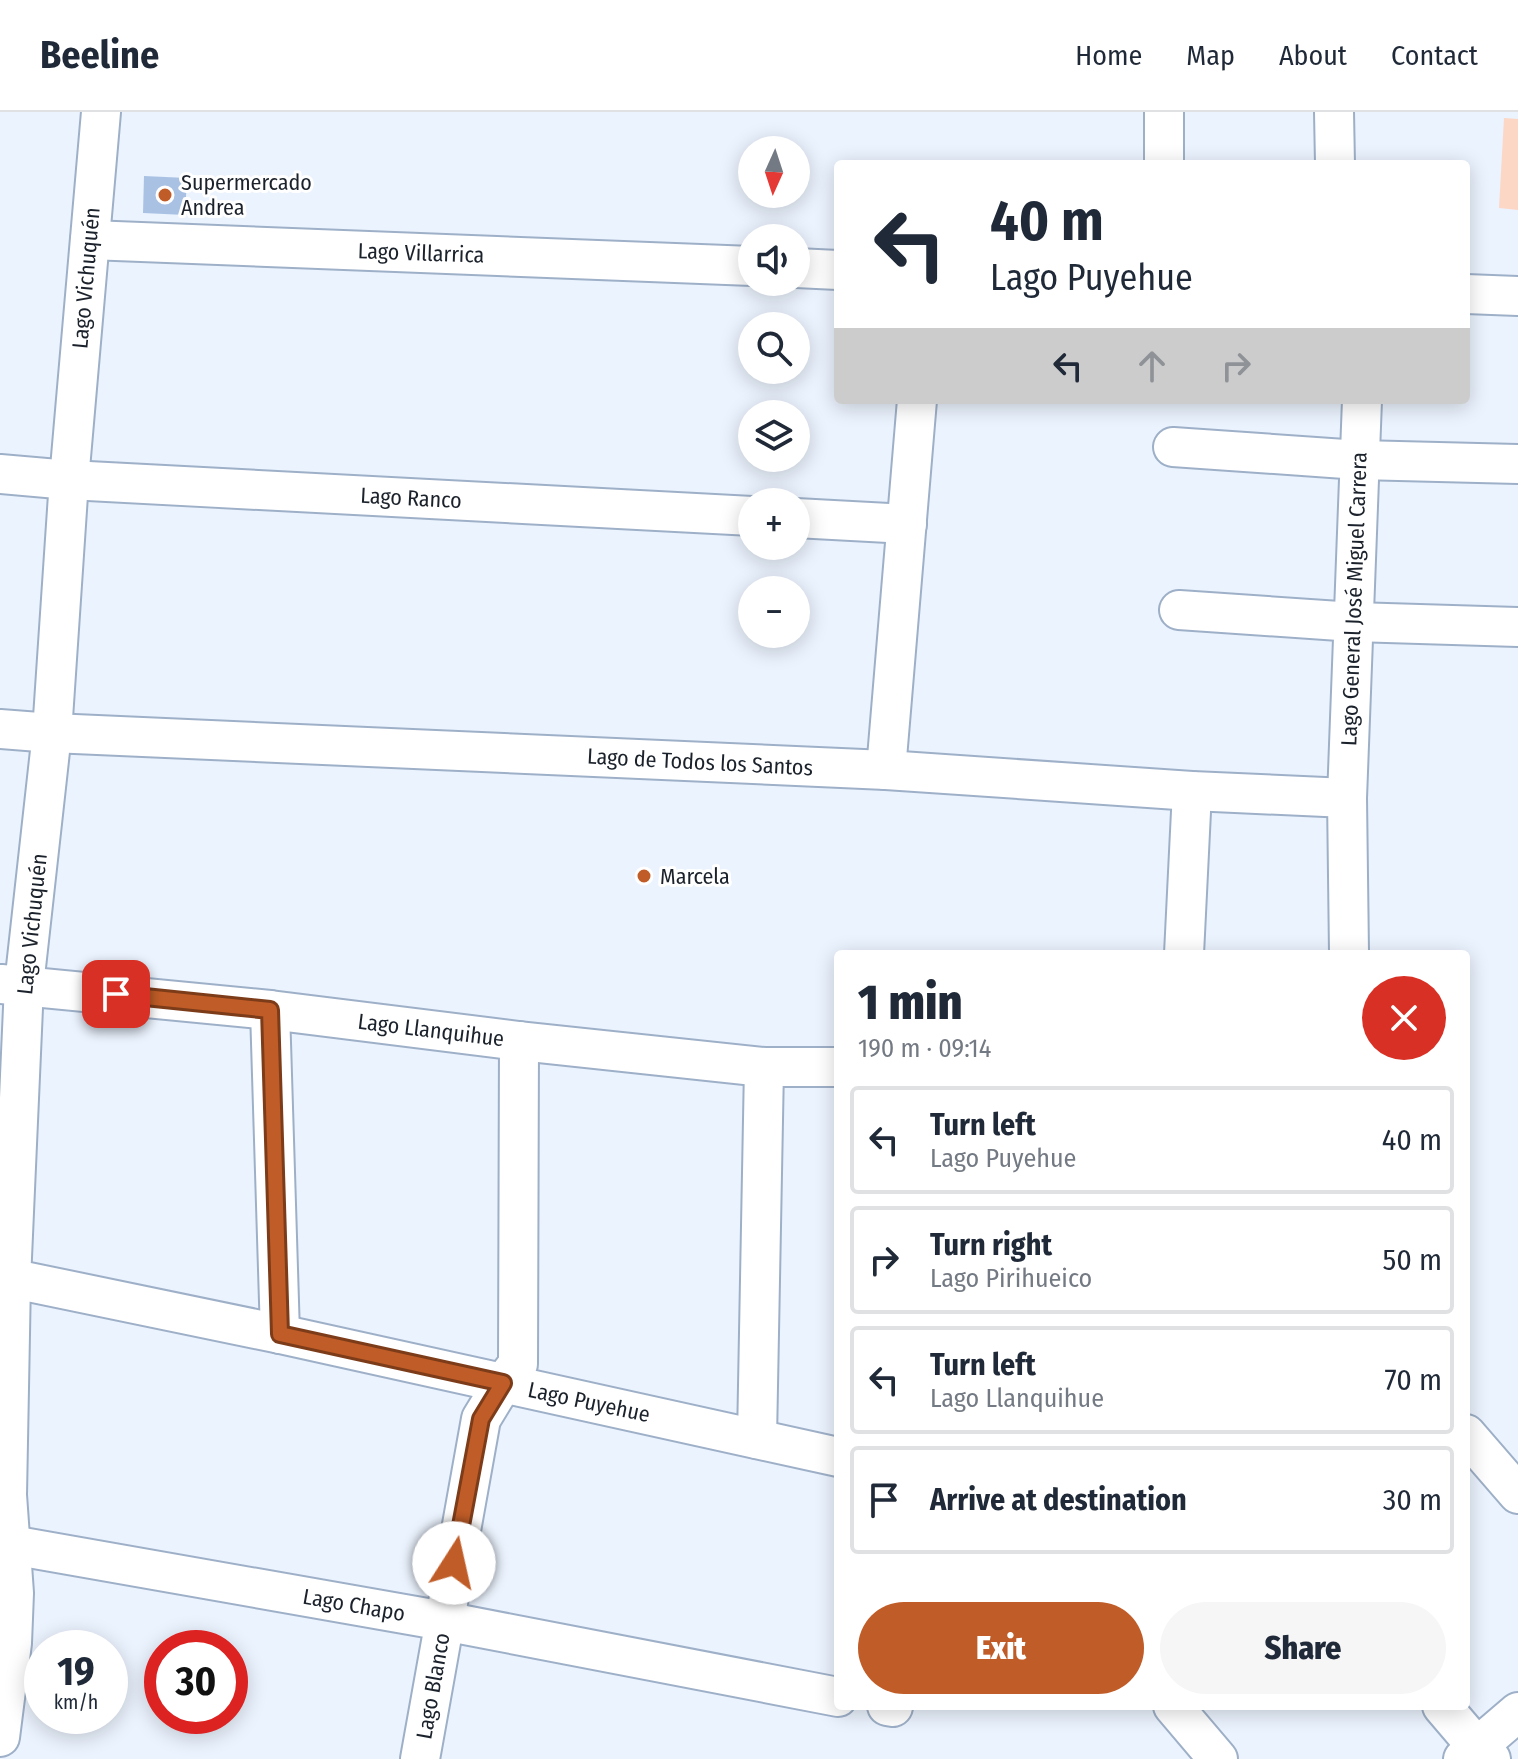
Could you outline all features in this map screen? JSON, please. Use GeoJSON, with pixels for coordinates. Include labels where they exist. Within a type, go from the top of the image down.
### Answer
{"type":"FeatureCollection","features":[{"type":"Feature","properties":{"kind":"street","name":"Lago Vichuquén"},"geometry":{"type":"LineString","coordinates":[[0,1737],[12,1643],[14,1593],[5,1544],[3,1494],[12,985],[52,733],[69,480],[101,112]]}},
{"type":"Feature","properties":{"kind":"street"},"geometry":{"type":"LineString","coordinates":[[1164,112],[1164,160]]}},
{"type":"Feature","properties":{"kind":"street"},"geometry":{"type":"LineString","coordinates":[[1334,112],[1335,160]]}},
{"type":"Feature","properties":{"kind":"street","name":"Lago Villarrica"},"geometry":{"type":"LineString","coordinates":[[90,240],[738,265]]}},
{"type":"Feature","properties":{"kind":"street"},"geometry":{"type":"LineString","coordinates":[[810,269],[834,270]]}},
{"type":"Feature","properties":{"kind":"street"},"geometry":{"type":"LineString","coordinates":[[1470,294],[1518,296]]}},
{"type":"Feature","properties":{"kind":"street"},"geometry":{"type":"LineString","coordinates":[[886,770],[917,404]]}},
{"type":"Feature","properties":{"kind":"street","name":"Lago General José Miguel Carrera"},"geometry":{"type":"LineString","coordinates":[[1349,950],[1347,798],[1362,404]]}},
{"type":"Feature","properties":{"kind":"street"},"geometry":{"type":"LineString","coordinates":[[1173,447],[1359,460],[1518,464]]}},
{"type":"Feature","properties":{"kind":"street","name":"Lago Ranco"},"geometry":{"type":"LineString","coordinates":[[0,474],[738,515]]}},
{"type":"Feature","properties":{"kind":"street"},"geometry":{"type":"LineString","coordinates":[[810,519],[907,524]]}},
{"type":"Feature","properties":{"kind":"street"},"geometry":{"type":"LineString","coordinates":[[1179,610],[1354,622],[1518,627]]}},
{"type":"Feature","properties":{"kind":"street","name":"Lago de Todos los Santos"},"geometry":{"type":"LineString","coordinates":[[0,729],[886,770],[1192,791],[1347,798]]}},
{"type":"Feature","properties":{"kind":"street"},"geometry":{"type":"LineString","coordinates":[[1184,950],[1192,791]]}},
{"type":"Feature","properties":{"kind":"street","name":"Lago Llanquihue"},"geometry":{"type":"LineString","coordinates":[[12,985],[270,1010],[764,1067],[834,1067]]}},
{"type":"Feature","properties":{"kind":"street"},"geometry":{"type":"LineString","coordinates":[[270,1010],[280,1334]]}},
{"type":"Feature","properties":{"kind":"street","name":"Lago Blanco"},"geometry":{"type":"LineString","coordinates":[[420,1759],[481,1419],[518,1364],[519,1041]]}},
{"type":"Feature","properties":{"kind":"street"},"geometry":{"type":"LineString","coordinates":[[757,1439],[764,1067]]}},
{"type":"Feature","properties":{"kind":"street","name":"Lago Puyehue"},"geometry":{"type":"LineString","coordinates":[[6,1278],[280,1334],[834,1456]]}},
{"type":"Feature","properties":{"kind":"street"},"geometry":{"type":"LineString","coordinates":[[1470,1439],[1518,1494]]}},
{"type":"Feature","properties":{"kind":"street","name":"Lago Chapo"},"geometry":{"type":"LineString","coordinates":[[5,1544],[444,1621],[834,1696]]}},
{"type":"Feature","properties":{"kind":"street"},"geometry":{"type":"LineString","coordinates":[[1176,1710],[1218,1759]]}},
{"type":"Feature","properties":{"kind":"street"},"geometry":{"type":"LineString","coordinates":[[1445,1710],[1477,1755],[1518,1712]]}},
{"type":"Feature","properties":{"kind":"shaded area"},"geometry":{"type":"Polygon","coordinates":[[[1504,118],[1518,119],[1518,210],[1499,208],[1504,118]]]}},
{"type":"Feature","properties":{"kind":"building","name":"Supermercado Andrea"},"geometry":{"type":"Polygon","coordinates":[[[144,176],[187,178],[185,215],[143,213],[144,176]]]}},
{"type":"Feature","properties":{"kind":"place","name":"Supermercado Andrea"},"geometry":{"type":"Point","coordinates":[165,195]}},
{"type":"Feature","properties":{"kind":"place","name":"Marcela"},"geometry":{"type":"Point","coordinates":[644,876]}},
{"type":"Feature","properties":{"kind":"route"},"geometry":{"type":"LineString","coordinates":[[116,994],[270,1010],[280,1334],[503,1383],[481,1419],[454,1563]]}}]}
